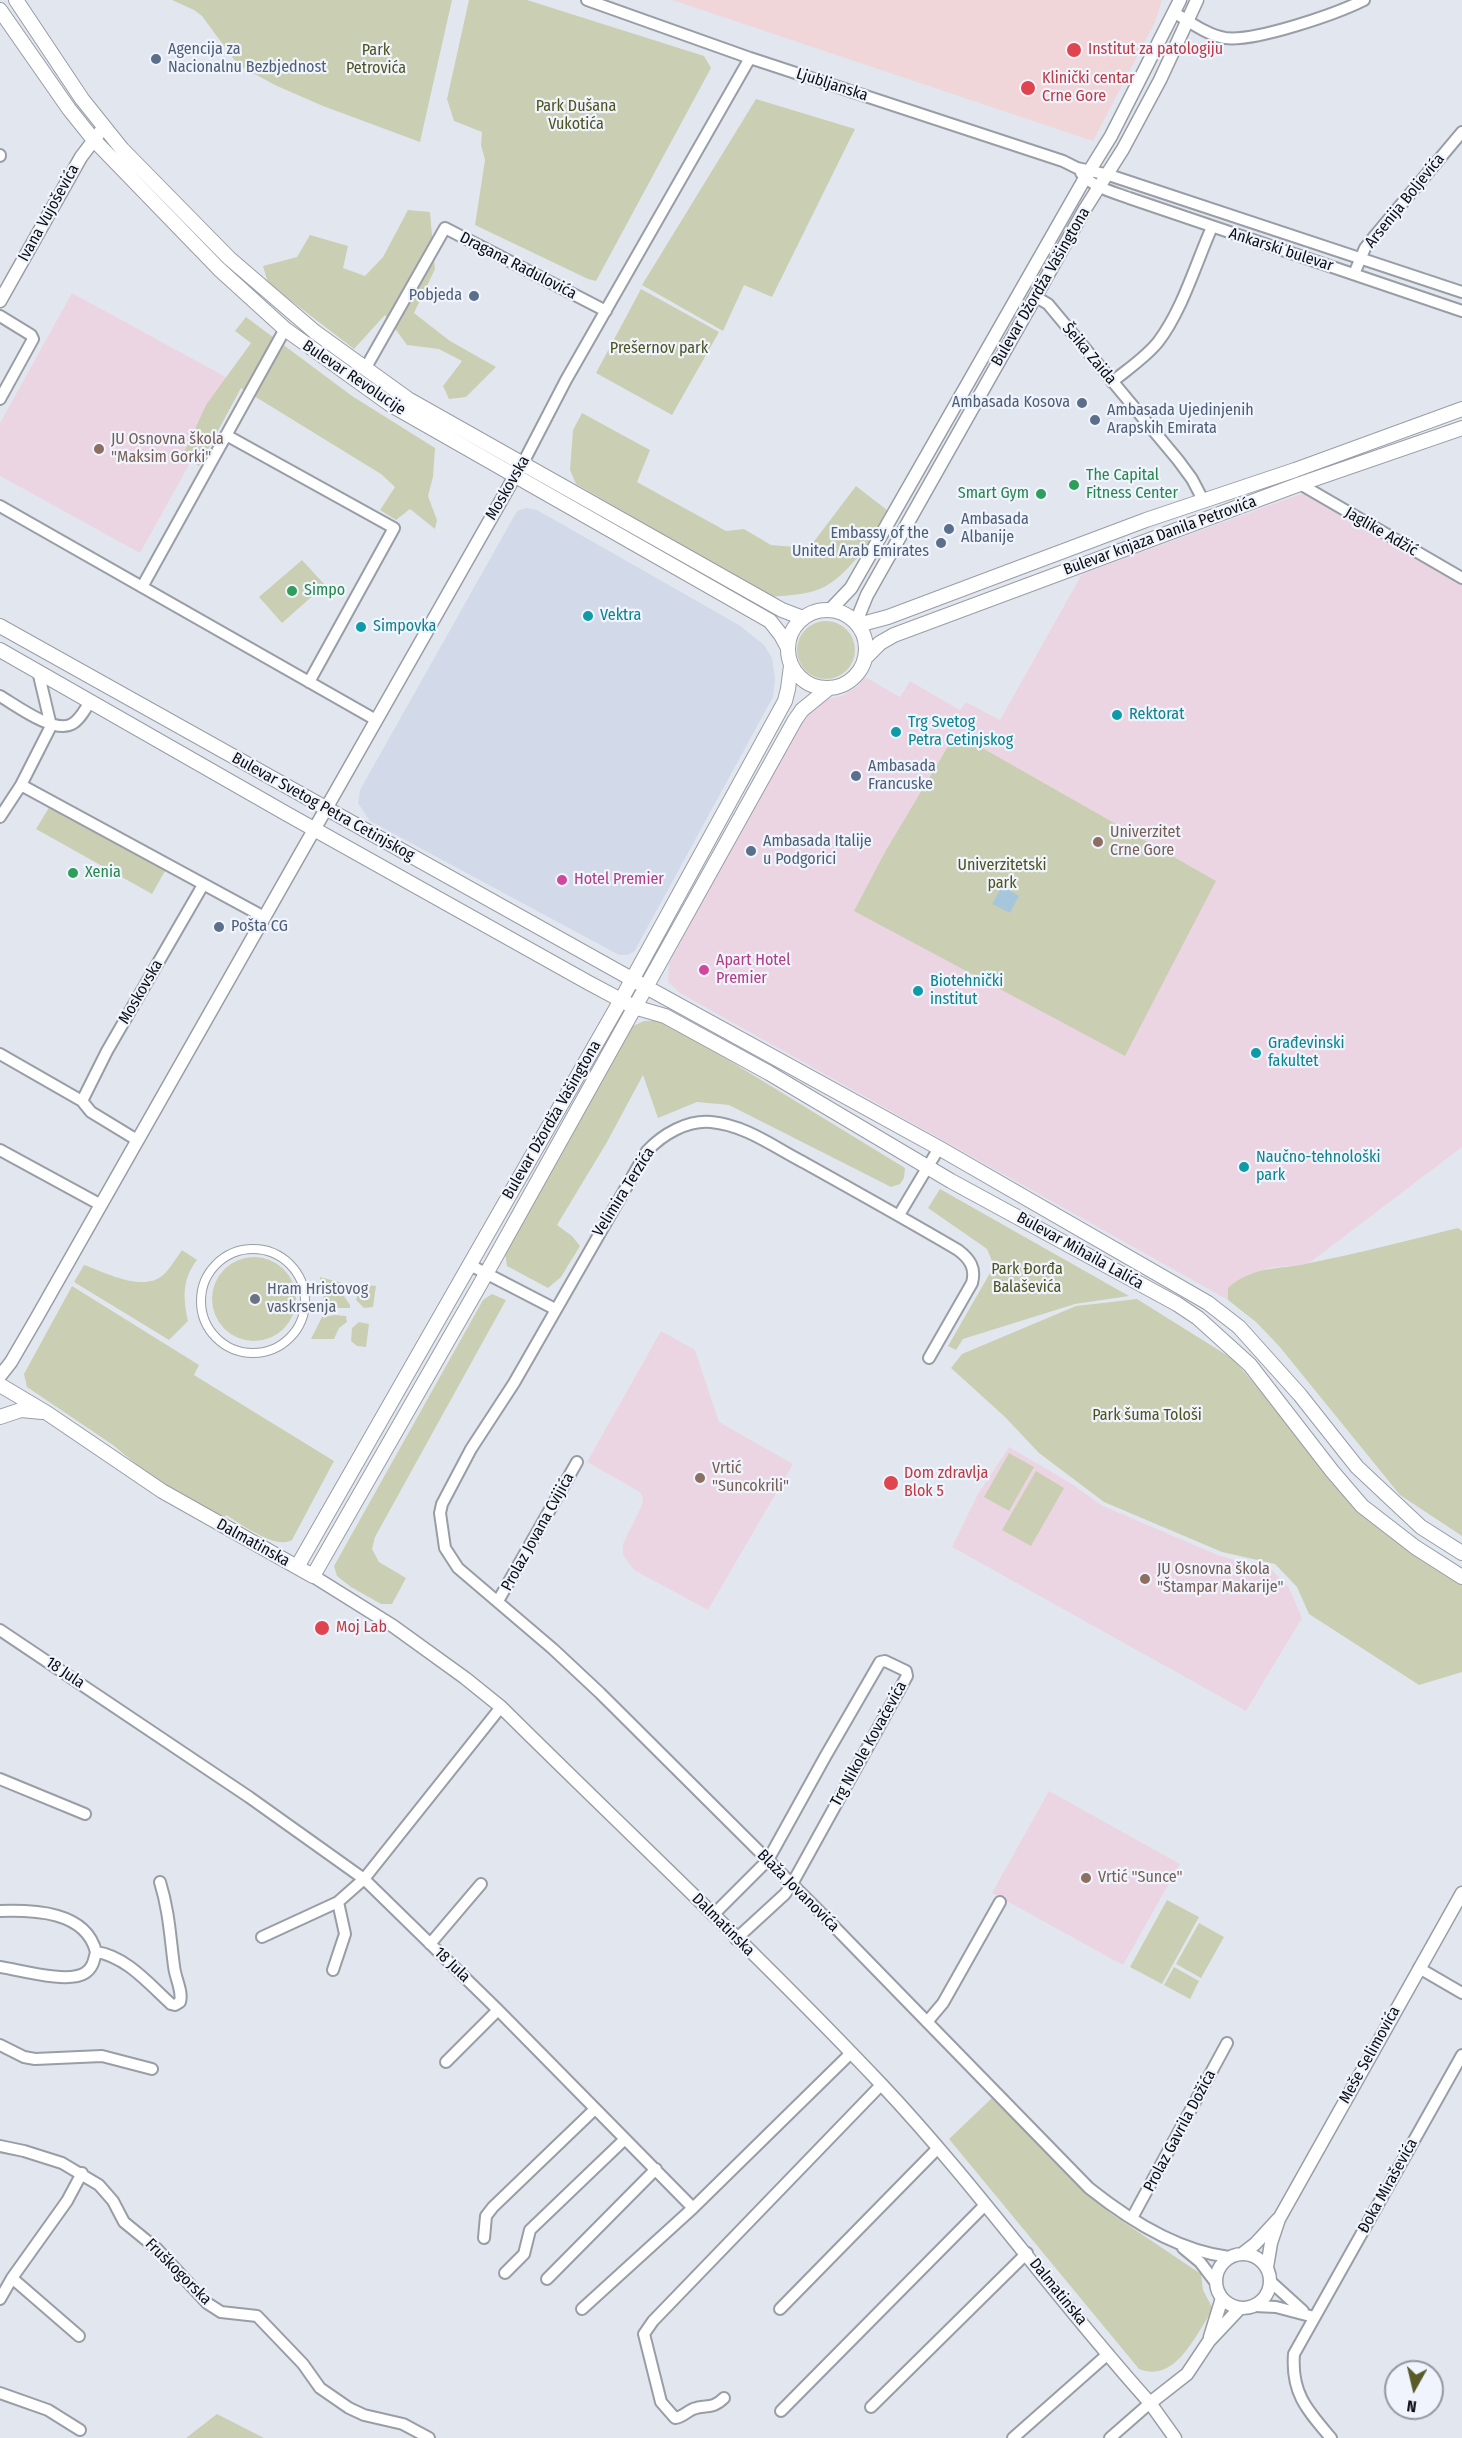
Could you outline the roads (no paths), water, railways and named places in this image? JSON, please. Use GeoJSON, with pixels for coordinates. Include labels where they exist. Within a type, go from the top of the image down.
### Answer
{"type":"FeatureCollection","features":[{"type":"Feature","properties":{"kind":"main road","name":"Bulevar Revolucije"},"geometry":{"type":"LineString","coordinates":[[16,0],[76,92],[103,128],[172,202],[244,273],[315,332],[408,399],[782,610],[803,618]]}},
{"type":"Feature","properties":{"kind":"main road","name":"Bulevar Revolucije"},"geometry":{"type":"LineString","coordinates":[[0,10],[69,109],[93,139],[219,268],[285,329],[391,405],[770,621],[788,648]]}},
{"type":"Feature","properties":{"kind":"main road","name":"Bulevar knjaza Danila Petrovića"},"geometry":{"type":"LineString","coordinates":[[857,624],[888,617],[1146,520],[1462,409]]}},
{"type":"Feature","properties":{"kind":"main road","name":"Bulevar knjaza Danila Petrovića"},"geometry":{"type":"LineString","coordinates":[[865,658],[880,643],[894,635],[1300,484],[1462,428]]}},
{"type":"Feature","properties":{"kind":"main road"},"geometry":{"type":"LineString","coordinates":[[830,610],[848,616],[857,624],[865,641],[865,658],[855,677],[843,685],[829,688],[811,685],[796,674],[791,666],[788,648],[790,635],[803,618],[812,613],[830,610]]}},
{"type":"Feature","properties":{"kind":"main road","name":"Bulevar Svetog Petra Cetinjskog"},"geometry":{"type":"LineString","coordinates":[[0,626],[645,987]]}},
{"type":"Feature","properties":{"kind":"main road","name":"Bulevar Svetog Petra Cetinjskog"},"geometry":{"type":"LineString","coordinates":[[0,650],[314,829],[634,1007]]}},
{"type":"Feature","properties":{"kind":"main road","name":"Bulevar Džordža Vašingtona"},"geometry":{"type":"LineString","coordinates":[[297,1567],[621,1000],[784,701],[789,689],[791,666]]}},
{"type":"Feature","properties":{"kind":"main road","name":"Bulevar Džordža Vašingtona"},"geometry":{"type":"LineString","coordinates":[[313,1576],[486,1274],[795,720],[813,699],[829,688]]}},
{"type":"Feature","properties":{"kind":"main road","name":"Bulevar Mihaila Lalića"},"geometry":{"type":"LineString","coordinates":[[645,987],[939,1148],[1208,1303],[1236,1324],[1300,1395],[1357,1467],[1421,1527],[1462,1553]]}},
{"type":"Feature","properties":{"kind":"main road","name":"Bulevar Mihaila Lalića"},"geometry":{"type":"LineString","coordinates":[[634,1007],[662,1015],[702,1036],[1198,1318],[1250,1365],[1362,1506],[1415,1547],[1462,1577]]}},
{"type":"Feature","properties":{"kind":"main road","name":"Dalmatinska"},"geometry":{"type":"LineString","coordinates":[[2,1382],[162,1491],[313,1576]]}},
{"type":"Feature","properties":{"kind":"main road"},"geometry":{"type":"LineString","coordinates":[[0,1417],[21,1410],[47,1413]]}},
{"type":"Feature","properties":{"kind":"street","name":"Ljubljanska"},"geometry":{"type":"LineString","coordinates":[[587,0],[750,58],[1064,161],[1084,172],[1100,187]]}},
{"type":"Feature","properties":{"kind":"street","name":"Bulevar Džordža Vašingtona"},"geometry":{"type":"LineString","coordinates":[[830,610],[851,588],[1084,172],[1108,143],[1180,0]]}},
{"type":"Feature","properties":{"kind":"street","name":"Bulevar Džordža Vašingtona"},"geometry":{"type":"LineString","coordinates":[[857,624],[867,595],[1160,80],[1197,0]]}},
{"type":"Feature","properties":{"kind":"street"},"geometry":{"type":"LineString","coordinates":[[1175,13],[1214,35],[1241,39],[1260,36],[1341,11],[1364,0]]}},
{"type":"Feature","properties":{"kind":"street","name":"Moskovska"},"geometry":{"type":"LineString","coordinates":[[2,1382],[750,58]]}},
{"type":"Feature","properties":{"kind":"street","name":"Ivana Vujoševića"},"geometry":{"type":"LineString","coordinates":[[0,301],[93,139],[103,128]]}},
{"type":"Feature","properties":{"kind":"street","name":"Arsenija Boljevića"},"geometry":{"type":"LineString","coordinates":[[1354,274],[1373,238],[1462,132]]}},
{"type":"Feature","properties":{"kind":"street","name":"Ljubljanska"},"geometry":{"type":"LineString","coordinates":[[1084,172],[1108,175]]}},
{"type":"Feature","properties":{"kind":"street","name":"Ankarski bulevar"},"geometry":{"type":"LineString","coordinates":[[1108,175],[1462,292]]}},
{"type":"Feature","properties":{"kind":"street","name":"Ankarski bulevar"},"geometry":{"type":"LineString","coordinates":[[1100,187],[1462,311]]}},
{"type":"Feature","properties":{"kind":"street"},"geometry":{"type":"LineString","coordinates":[[1112,382],[1149,352],[1166,330],[1182,300],[1212,227]]}},
{"type":"Feature","properties":{"kind":"street","name":"Dragana Radulovića"},"geometry":{"type":"LineString","coordinates":[[365,369],[446,228],[606,311]]}},
{"type":"Feature","properties":{"kind":"street","name":"Šeika Zaida"},"geometry":{"type":"LineString","coordinates":[[1036,297],[1048,304],[1178,460],[1192,479],[1203,500]]}},
{"type":"Feature","properties":{"kind":"street"},"geometry":{"type":"LineString","coordinates":[[0,316],[31,335],[33,339],[0,399]]}},
{"type":"Feature","properties":{"kind":"street"},"geometry":{"type":"LineString","coordinates":[[142,587],[285,329]]}},
{"type":"Feature","properties":{"kind":"street"},"geometry":{"type":"LineString","coordinates":[[226,435],[394,528],[309,682]]}},
{"type":"Feature","properties":{"kind":"street","name":"Jaglike Adžić"},"geometry":{"type":"LineString","coordinates":[[1300,484],[1462,578]]}},
{"type":"Feature","properties":{"kind":"street"},"geometry":{"type":"LineString","coordinates":[[0,506],[376,720]]}},
{"type":"Feature","properties":{"kind":"street"},"geometry":{"type":"LineString","coordinates":[[0,818],[21,784],[51,726],[38,671]]}},
{"type":"Feature","properties":{"kind":"street"},"geometry":{"type":"LineString","coordinates":[[0,696],[51,726],[73,724],[90,702]]}},
{"type":"Feature","properties":{"kind":"street"},"geometry":{"type":"LineString","coordinates":[[21,784],[264,917]]}},
{"type":"Feature","properties":{"kind":"street","name":"Moskovska"},"geometry":{"type":"LineString","coordinates":[[82,1101],[107,1051],[203,885]]}},
{"type":"Feature","properties":{"kind":"street"},"geometry":{"type":"LineString","coordinates":[[0,1054],[82,1101],[91,1112],[137,1140]]}},
{"type":"Feature","properties":{"kind":"street","name":"Velimira Terzića"},"geometry":{"type":"LineString","coordinates":[[441,1523],[442,1504],[460,1469],[514,1383],[646,1151],[658,1139],[695,1123],[710,1122],[738,1127],[899,1215],[969,1258],[974,1276],[972,1283],[929,1358]]}},
{"type":"Feature","properties":{"kind":"street"},"geometry":{"type":"LineString","coordinates":[[899,1215],[939,1148]]}},
{"type":"Feature","properties":{"kind":"street"},"geometry":{"type":"LineString","coordinates":[[0,1150],[101,1205]]}},
{"type":"Feature","properties":{"kind":"street"},"geometry":{"type":"LineString","coordinates":[[254,1248],[267,1250],[279,1255],[296,1270],[304,1289],[304,1309],[296,1331],[279,1346],[268,1351],[244,1353],[222,1343],[206,1326],[200,1303],[201,1291],[210,1269],[229,1254],[254,1248]]}},
{"type":"Feature","properties":{"kind":"street"},"geometry":{"type":"LineString","coordinates":[[470,1265],[555,1309]]}},
{"type":"Feature","properties":{"kind":"street","name":"Prolaz Jovana Cvijića"},"geometry":{"type":"LineString","coordinates":[[498,1601],[577,1462]]}},
{"type":"Feature","properties":{"kind":"street","name":"Blaža Jovanovića"},"geometry":{"type":"LineString","coordinates":[[441,1523],[445,1548],[458,1568],[600,1693],[792,1884],[1076,2176],[1103,2199],[1176,2242],[1205,2253],[1229,2258]]}},
{"type":"Feature","properties":{"kind":"street","name":"Dalmatinska"},"geometry":{"type":"LineString","coordinates":[[313,1576],[393,1626],[501,1707],[713,1916],[881,2085],[938,2148],[1150,2403],[1175,2438]]}},
{"type":"Feature","properties":{"kind":"street","name":"18 Jula"},"geometry":{"type":"LineString","coordinates":[[0,1630],[249,1797],[364,1879],[498,2010],[693,2208]]}},
{"type":"Feature","properties":{"kind":"street","name":"Trg Nikole Kovačevića"},"geometry":{"type":"LineString","coordinates":[[768,1860],[880,1662],[885,1661],[906,1671],[907,1676],[792,1884]]}},
{"type":"Feature","properties":{"kind":"street"},"geometry":{"type":"LineString","coordinates":[[262,1937],[338,1902],[364,1879],[501,1707]]}},
{"type":"Feature","properties":{"kind":"street"},"geometry":{"type":"LineString","coordinates":[[0,1779],[85,1814]]}},
{"type":"Feature","properties":{"kind":"street"},"geometry":{"type":"LineString","coordinates":[[713,1916],[768,1860]]}},
{"type":"Feature","properties":{"kind":"street"},"geometry":{"type":"LineString","coordinates":[[96,1952],[105,1953],[121,1961],[171,2004],[175,2005],[180,2002],[181,1994],[174,1966],[172,1932],[160,1882]]}},
{"type":"Feature","properties":{"kind":"street"},"geometry":{"type":"LineString","coordinates":[[430,1944],[481,1884]]}},
{"type":"Feature","properties":{"kind":"street"},"geometry":{"type":"LineString","coordinates":[[736,1939],[785,1894],[792,1884]]}},
{"type":"Feature","properties":{"kind":"street","name":"Meše Selimovića"},"geometry":{"type":"LineString","coordinates":[[1267,2267],[1271,2243],[1279,2218],[1462,1893]]}},
{"type":"Feature","properties":{"kind":"street"},"geometry":{"type":"LineString","coordinates":[[333,1970],[345,1934],[338,1902]]}},
{"type":"Feature","properties":{"kind":"street"},"geometry":{"type":"LineString","coordinates":[[927,2022],[943,2003],[1000,1902]]}},
{"type":"Feature","properties":{"kind":"street"},"geometry":{"type":"LineString","coordinates":[[0,1911],[31,1910],[64,1918],[89,1936],[96,1952],[92,1966],[80,1975],[51,1975],[0,1967]]}},
{"type":"Feature","properties":{"kind":"street"},"geometry":{"type":"LineString","coordinates":[[1419,1968],[1462,1993]]}},
{"type":"Feature","properties":{"kind":"street"},"geometry":{"type":"LineString","coordinates":[[446,2062],[498,2010]]}},
{"type":"Feature","properties":{"kind":"street","name":"Prolaz Gavrila Dožića"},"geometry":{"type":"LineString","coordinates":[[1132,2218],[1227,2043]]}},
{"type":"Feature","properties":{"kind":"street"},"geometry":{"type":"LineString","coordinates":[[0,2045],[24,2057],[34,2059],[102,2056],[152,2068]]}},
{"type":"Feature","properties":{"kind":"street"},"geometry":{"type":"LineString","coordinates":[[582,2309],[693,2208],[850,2054]]}},
{"type":"Feature","properties":{"kind":"street","name":"Đoka Miraševića"},"geometry":{"type":"LineString","coordinates":[[1331,2438],[1310,2413],[1296,2389],[1294,2354],[1310,2315],[1462,2055]]}},
{"type":"Feature","properties":{"kind":"street"},"geometry":{"type":"LineString","coordinates":[[724,2398],[712,2407],[693,2409],[682,2417],[675,2418],[661,2402],[644,2334],[653,2321],[881,2085]]}},
{"type":"Feature","properties":{"kind":"street"},"geometry":{"type":"LineString","coordinates":[[484,2238],[486,2216],[493,2207],[595,2109]]}},
{"type":"Feature","properties":{"kind":"street"},"geometry":{"type":"LineString","coordinates":[[504,2273],[524,2253],[530,2230],[625,2139]]}},
{"type":"Feature","properties":{"kind":"street","name":"Fruškogorska"},"geometry":{"type":"LineString","coordinates":[[0,2146],[62,2163],[82,2173],[107,2193],[124,2222],[157,2249],[207,2303],[221,2312],[257,2316],[303,2364],[320,2388],[349,2408],[364,2415],[403,2424],[429,2438]]}},
{"type":"Feature","properties":{"kind":"street"},"geometry":{"type":"LineString","coordinates":[[780,2308],[938,2148]]}},
{"type":"Feature","properties":{"kind":"street"},"geometry":{"type":"LineString","coordinates":[[546,2279],[656,2169]]}},
{"type":"Feature","properties":{"kind":"street"},"geometry":{"type":"LineString","coordinates":[[1,2294],[54,2221],[82,2173]]}},
{"type":"Feature","properties":{"kind":"street"},"geometry":{"type":"LineString","coordinates":[[781,2411],[985,2205]]}},
{"type":"Feature","properties":{"kind":"street","name":"Meše Selimovića"},"geometry":{"type":"LineString","coordinates":[[1242,2254],[1255,2244],[1279,2218]]}},
{"type":"Feature","properties":{"kind":"street","name":"Blaža Jovanovića"},"geometry":{"type":"LineString","coordinates":[[1176,2242],[1200,2262],[1216,2283]]}},
{"type":"Feature","properties":{"kind":"street"},"geometry":{"type":"LineString","coordinates":[[871,2407],[1027,2253]]}},
{"type":"Feature","properties":{"kind":"street"},"geometry":{"type":"LineString","coordinates":[[1255,2306],[1266,2296],[1271,2282],[1267,2267],[1256,2257],[1242,2254],[1229,2258],[1219,2268],[1216,2283],[1222,2298],[1233,2306],[1240,2308],[1276,2307],[1310,2315]]}},
{"type":"Feature","properties":{"kind":"street"},"geometry":{"type":"LineString","coordinates":[[12,2278],[79,2336]]}},
{"type":"Feature","properties":{"kind":"street"},"geometry":{"type":"LineString","coordinates":[[1271,2282],[1310,2315]]}},
{"type":"Feature","properties":{"kind":"street"},"geometry":{"type":"LineString","coordinates":[[1209,2341],[1222,2298]]}},
{"type":"Feature","properties":{"kind":"street"},"geometry":{"type":"LineString","coordinates":[[1110,2438],[1191,2369],[1209,2341],[1240,2308]]}},
{"type":"Feature","properties":{"kind":"street"},"geometry":{"type":"LineString","coordinates":[[1012,2438],[1108,2354]]}},
{"type":"Feature","properties":{"kind":"street"},"geometry":{"type":"LineString","coordinates":[[0,2393],[48,2409],[80,2430]]}},
{"type":"Feature","properties":{"kind":"water"},"geometry":{"type":"Polygon","coordinates":[[[1002,886],[1019,896],[1010,913],[992,904],[1002,886]]]}},
{"type":"Feature","properties":{"kind":"place","name":"Institut za patologiju"},"geometry":{"type":"Point","coordinates":[1074,50]}},
{"type":"Feature","properties":{"kind":"place","name":"Agencija za Nacionalnu Bezbjednost"},"geometry":{"type":"Point","coordinates":[156,59]}},
{"type":"Feature","properties":{"kind":"place","name":"Klinički centar Crne Gore"},"geometry":{"type":"Point","coordinates":[1028,88]}},
{"type":"Feature","properties":{"kind":"place","name":"Pobjeda"},"geometry":{"type":"Point","coordinates":[474,296]}},
{"type":"Feature","properties":{"kind":"place","name":"Ambasada Kosova"},"geometry":{"type":"Point","coordinates":[1082,403]}},
{"type":"Feature","properties":{"kind":"place","name":"Ambasada Ujedinjenih Arapskih Emirata"},"geometry":{"type":"Point","coordinates":[1095,420]}},
{"type":"Feature","properties":{"kind":"place","name":"JU Osnovna škola \"Maksim Gorki\""},"geometry":{"type":"Point","coordinates":[99,449]}},
{"type":"Feature","properties":{"kind":"place","name":"The Capital Fitness Center"},"geometry":{"type":"Point","coordinates":[1074,485]}},
{"type":"Feature","properties":{"kind":"place","name":"Smart Gym"},"geometry":{"type":"Point","coordinates":[1041,494]}},
{"type":"Feature","properties":{"kind":"place","name":"Ambasada Albanije"},"geometry":{"type":"Point","coordinates":[949,529]}},
{"type":"Feature","properties":{"kind":"place","name":"Embassy of the United Arab Emirates"},"geometry":{"type":"Point","coordinates":[941,543]}},
{"type":"Feature","properties":{"kind":"place","name":"Simpo"},"geometry":{"type":"Point","coordinates":[292,591]}},
{"type":"Feature","properties":{"kind":"place","name":"Vektra"},"geometry":{"type":"Point","coordinates":[588,616]}},
{"type":"Feature","properties":{"kind":"place","name":"Simpovka"},"geometry":{"type":"Point","coordinates":[361,627]}},
{"type":"Feature","properties":{"kind":"place","name":"Rektorat"},"geometry":{"type":"Point","coordinates":[1117,715]}},
{"type":"Feature","properties":{"kind":"place","name":"Trg Svetog Petra Cetinjskog"},"geometry":{"type":"Point","coordinates":[896,732]}},
{"type":"Feature","properties":{"kind":"place","name":"Ambasada Francuske"},"geometry":{"type":"Point","coordinates":[856,776]}},
{"type":"Feature","properties":{"kind":"place","name":"Univerzitet Crne Gore"},"geometry":{"type":"Point","coordinates":[1098,842]}},
{"type":"Feature","properties":{"kind":"place","name":"Ambasada Italije u Podgorici"},"geometry":{"type":"Point","coordinates":[751,851]}},
{"type":"Feature","properties":{"kind":"place","name":"Xenia"},"geometry":{"type":"Point","coordinates":[73,873]}},
{"type":"Feature","properties":{"kind":"place","name":"Hotel Premier"},"geometry":{"type":"Point","coordinates":[562,880]}},
{"type":"Feature","properties":{"kind":"place","name":"Pošta CG"},"geometry":{"type":"Point","coordinates":[219,927]}},
{"type":"Feature","properties":{"kind":"place","name":"Apart Hotel Premier"},"geometry":{"type":"Point","coordinates":[704,970]}},
{"type":"Feature","properties":{"kind":"place","name":"Biotehnički institut"},"geometry":{"type":"Point","coordinates":[918,991]}},
{"type":"Feature","properties":{"kind":"place","name":"Građevinski fakultet"},"geometry":{"type":"Point","coordinates":[1256,1053]}},
{"type":"Feature","properties":{"kind":"place","name":"Naučno-tehnološki park"},"geometry":{"type":"Point","coordinates":[1244,1167]}},
{"type":"Feature","properties":{"kind":"place","name":"Hram Hristovog vaskrsenja"},"geometry":{"type":"Point","coordinates":[255,1299]}},
{"type":"Feature","properties":{"kind":"place","name":"Vrtić \"Suncokrili\""},"geometry":{"type":"Point","coordinates":[700,1478]}},
{"type":"Feature","properties":{"kind":"place","name":"Dom zdravlja Blok 5"},"geometry":{"type":"Point","coordinates":[891,1483]}},
{"type":"Feature","properties":{"kind":"place","name":"JU Osnovna škola \"Štampar Makarije\""},"geometry":{"type":"Point","coordinates":[1145,1579]}},
{"type":"Feature","properties":{"kind":"place","name":"Moj Lab"},"geometry":{"type":"Point","coordinates":[322,1628]}},
{"type":"Feature","properties":{"kind":"place","name":"Vrtić \"Sunce\""},"geometry":{"type":"Point","coordinates":[1086,1878]}},
{"type":"Feature","properties":{"kind":"park label","name":"Park Petrovića"},"geometry":{"type":"Point","coordinates":[376,60]}},
{"type":"Feature","properties":{"kind":"park label","name":"Park Dušana Vukotića"},"geometry":{"type":"Point","coordinates":[576,116]}},
{"type":"Feature","properties":{"kind":"park label","name":"Prešernov park"},"geometry":{"type":"Point","coordinates":[659,349]}},
{"type":"Feature","properties":{"kind":"park label","name":"Univerzitetski park"},"geometry":{"type":"Point","coordinates":[1002,875]}},
{"type":"Feature","properties":{"kind":"park label","name":"Park Đorđa Balaševića"},"geometry":{"type":"Point","coordinates":[1027,1279]}},
{"type":"Feature","properties":{"kind":"park label","name":"Park šuma Tološi"},"geometry":{"type":"Point","coordinates":[1147,1416]}}]}
